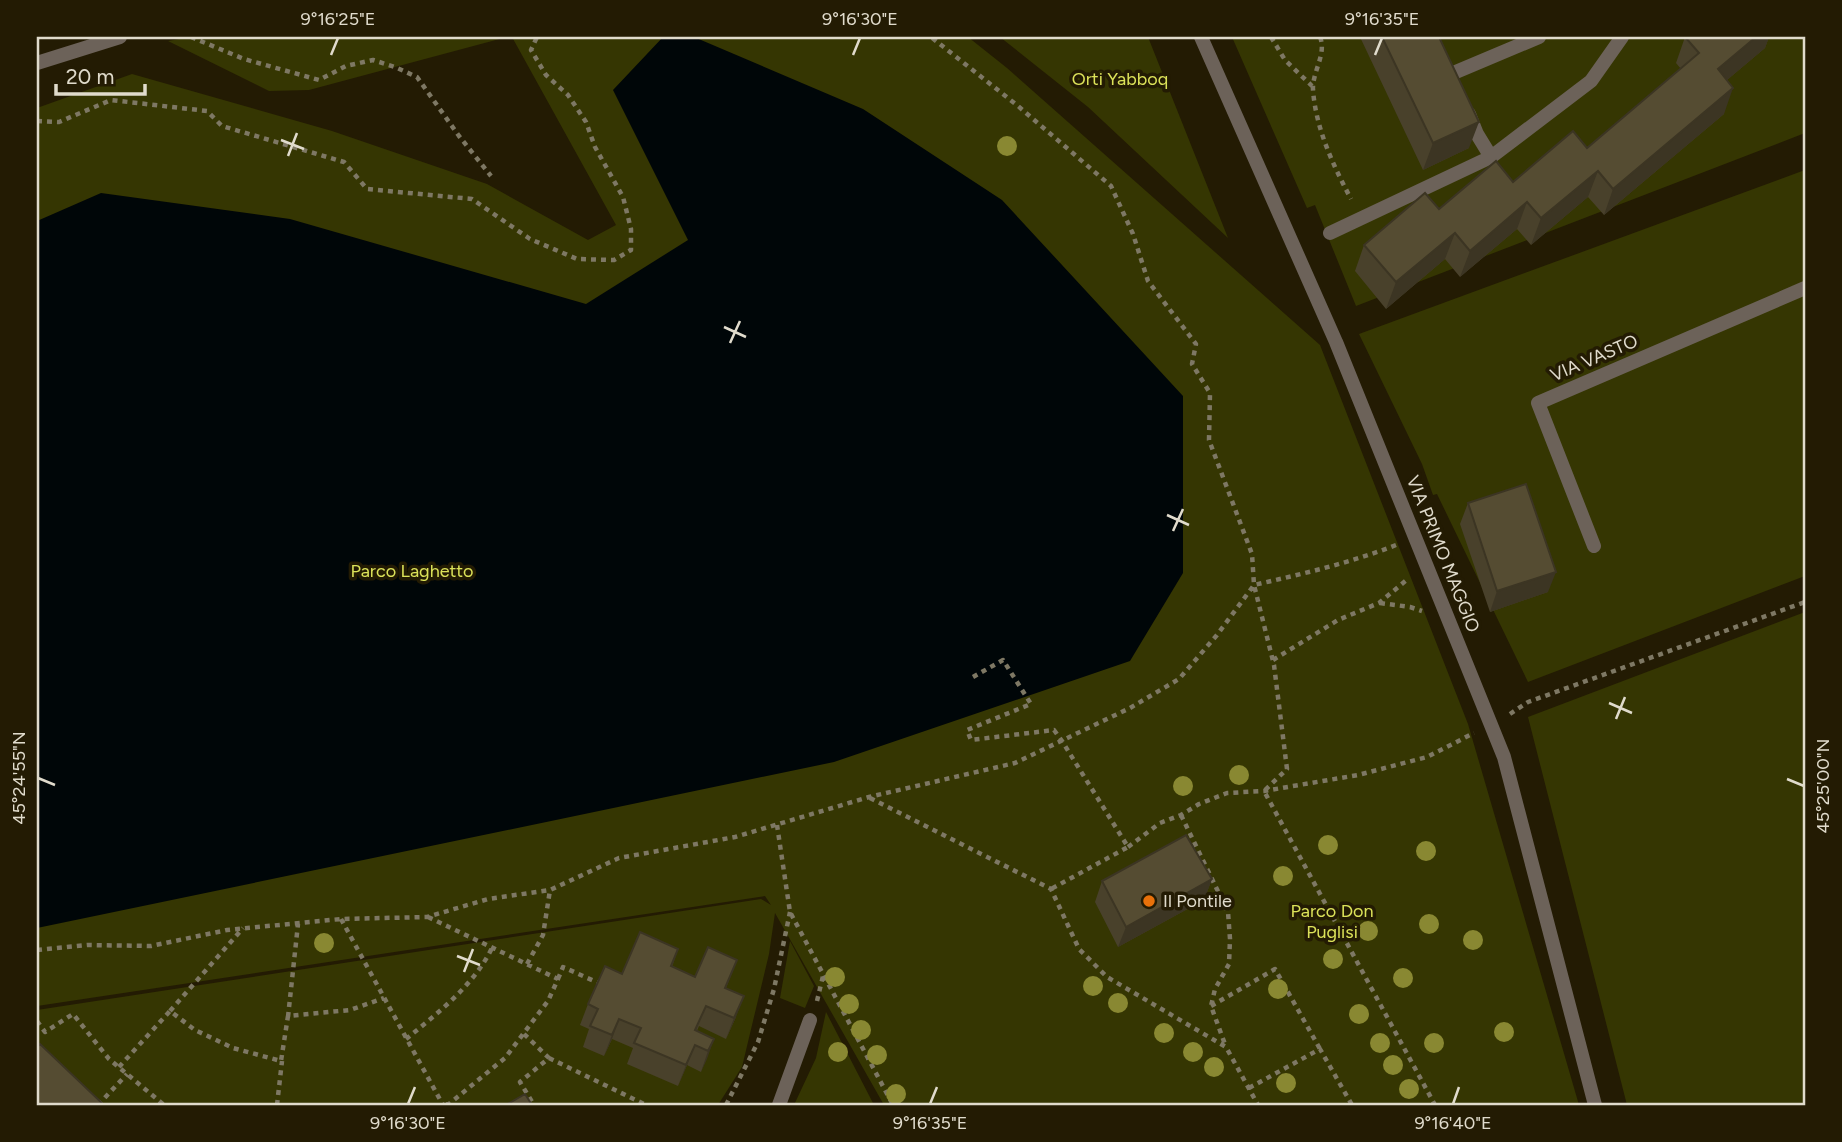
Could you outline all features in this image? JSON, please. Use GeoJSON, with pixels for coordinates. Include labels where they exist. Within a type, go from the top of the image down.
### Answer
{"type":"FeatureCollection","features":[{"type":"Feature","properties":{"kind":"street"},"geometry":{"type":"LineString","coordinates":[[37,62],[120,37]]}},
{"type":"Feature","properties":{"kind":"street","name":"VIA PRIMO MAGGIO"},"geometry":{"type":"LineString","coordinates":[[1200,37],[1336,342],[1504,757],[1595,1105]]}},
{"type":"Feature","properties":{"kind":"street"},"geometry":{"type":"LineString","coordinates":[[1490,157],[1454,80],[1539,37]]}},
{"type":"Feature","properties":{"kind":"street"},"geometry":{"type":"LineString","coordinates":[[1330,233],[1490,157],[1591,81],[1622,37]]}},
{"type":"Feature","properties":{"kind":"street","name":"VIA VASTO"},"geometry":{"type":"LineString","coordinates":[[1594,546],[1538,403],[1805,288]]}},
{"type":"Feature","properties":{"kind":"street"},"geometry":{"type":"LineString","coordinates":[[779,1105],[810,1020]]}},
{"type":"Feature","properties":{"kind":"path"},"geometry":{"type":"LineString","coordinates":[[191,37],[244,60],[319,80],[346,65],[373,60],[417,77],[458,136],[491,176]]}},
{"type":"Feature","properties":{"kind":"path"},"geometry":{"type":"LineString","coordinates":[[37,121],[59,122],[111,100],[207,111],[222,125],[344,162],[367,189],[472,200],[530,239],[577,259],[614,260],[631,250],[631,229],[623,197],[595,147],[586,122],[568,95],[546,75],[531,50],[537,37]]}},
{"type":"Feature","properties":{"kind":"path"},"geometry":{"type":"LineString","coordinates":[[931,37],[1018,106],[1111,186],[1133,234],[1148,281],[1196,344],[1192,364],[1210,393],[1209,440],[1252,554],[1254,585],[1273,660],[1287,769],[1264,791]]}},
{"type":"Feature","properties":{"kind":"path"},"geometry":{"type":"LineString","coordinates":[[1271,37],[1285,60],[1312,86]]}},
{"type":"Feature","properties":{"kind":"path"},"geometry":{"type":"LineString","coordinates":[[1320,37],[1323,44],[1312,86],[1316,117],[1335,169],[1361,218]]}},
{"type":"Feature","properties":{"kind":"path"},"geometry":{"type":"LineString","coordinates":[[37,950],[87,945],[151,946],[243,928],[341,919],[427,917],[488,899],[550,890],[619,858],[735,836],[869,797],[1015,763],[1130,708],[1179,678],[1217,635],[1254,585],[1320,569],[1415,537]]}},
{"type":"Feature","properties":{"kind":"path"},"geometry":{"type":"LineString","coordinates":[[1273,660],[1338,620],[1379,603],[1426,564]]}},
{"type":"Feature","properties":{"kind":"path"},"geometry":{"type":"LineString","coordinates":[[1528,702],[1805,602]]}},
{"type":"Feature","properties":{"kind":"path"},"geometry":{"type":"LineString","coordinates":[[1379,603],[1410,607],[1449,620]]}},
{"type":"Feature","properties":{"kind":"path"},"geometry":{"type":"LineString","coordinates":[[973,677],[1003,660],[1031,704],[967,730],[971,740],[1054,730],[1128,847]]}},
{"type":"Feature","properties":{"kind":"path"},"geometry":{"type":"LineString","coordinates":[[1051,889],[1128,847],[1160,823],[1227,793],[1264,791],[1358,775],[1427,757],[1468,735]]}},
{"type":"Feature","properties":{"kind":"path"},"geometry":{"type":"LineString","coordinates":[[1264,791],[1435,1105]]}},
{"type":"Feature","properties":{"kind":"path"},"geometry":{"type":"LineString","coordinates":[[869,797],[1051,889],[1079,949],[1107,978],[1226,1047]]}},
{"type":"Feature","properties":{"kind":"path"},"geometry":{"type":"LineString","coordinates":[[1181,815],[1228,912],[1229,964],[1215,989],[1211,1006],[1226,1047],[1258,1105]]}},
{"type":"Feature","properties":{"kind":"path"},"geometry":{"type":"LineString","coordinates":[[777,825],[790,912],[893,1105]]}},
{"type":"Feature","properties":{"kind":"path"},"geometry":{"type":"LineString","coordinates":[[527,964],[542,935],[550,890]]}},
{"type":"Feature","properties":{"kind":"path"},"geometry":{"type":"LineString","coordinates":[[726,1105],[758,1042],[774,989],[790,912]]}},
{"type":"Feature","properties":{"kind":"path"},"geometry":{"type":"LineString","coordinates":[[427,917],[558,979]]}},
{"type":"Feature","properties":{"kind":"path"},"geometry":{"type":"LineString","coordinates":[[341,919],[444,1105],[505,1058],[548,1001],[563,967],[607,986]]}},
{"type":"Feature","properties":{"kind":"path"},"geometry":{"type":"LineString","coordinates":[[277,1105],[299,924]]}},
{"type":"Feature","properties":{"kind":"path"},"geometry":{"type":"LineString","coordinates":[[119,1067],[243,928]]}},
{"type":"Feature","properties":{"kind":"path"},"geometry":{"type":"LineString","coordinates":[[406,1039],[472,978],[492,948]]}},
{"type":"Feature","properties":{"kind":"path"},"geometry":{"type":"LineString","coordinates":[[1211,1006],[1275,969],[1352,1105]]}},
{"type":"Feature","properties":{"kind":"path"},"geometry":{"type":"LineString","coordinates":[[288,1016],[350,1010],[384,998]]}},
{"type":"Feature","properties":{"kind":"path"},"geometry":{"type":"LineString","coordinates":[[170,1011],[195,1030],[233,1048],[281,1061],[288,1016]]}},
{"type":"Feature","properties":{"kind":"path"},"geometry":{"type":"LineString","coordinates":[[37,1021],[45,1032],[73,1014],[109,1059],[164,1105]]}},
{"type":"Feature","properties":{"kind":"path"},"geometry":{"type":"LineString","coordinates":[[524,1034],[549,1058],[646,1105]]}},
{"type":"Feature","properties":{"kind":"path"},"geometry":{"type":"LineString","coordinates":[[1249,1088],[1320,1049]]}},
{"type":"Feature","properties":{"kind":"path"},"geometry":{"type":"LineString","coordinates":[[534,1105],[520,1082],[549,1058]]}},
{"type":"Feature","properties":{"kind":"path"},"geometry":{"type":"LineString","coordinates":[[98,1105],[127,1074]]}},
{"type":"Feature","properties":{"kind":"path"},"geometry":{"type":"LineString","coordinates":[[456,1098],[460,1105]]}},
{"type":"Feature","properties":{"kind":"green space"},"geometry":{"type":"Polygon","coordinates":[[[190,37],[507,37],[309,90],[269,91],[168,41],[190,37]]]}},
{"type":"Feature","properties":{"kind":"green space","name":"Parco Laghetto"},"geometry":{"type":"Polygon","coordinates":[[[512,37],[968,37],[1007,68],[1320,345],[1468,724],[1579,1105],[884,1105],[775,913],[769,954],[742,1067],[718,1105],[37,1105],[37,1010],[761,899],[771,905],[765,896],[37,1006],[37,108],[132,74],[332,131],[487,184],[588,240],[616,225],[512,37]]]}},
{"type":"Feature","properties":{"kind":"green space","name":"Orti Yabboq"},"geometry":{"type":"Polygon","coordinates":[[[1000,37],[1148,37],[1228,238],[1088,107],[1000,37]]]}},
{"type":"Feature","properties":{"kind":"green space"},"geometry":{"type":"Polygon","coordinates":[[[1232,37],[1805,37],[1805,133],[1356,306],[1315,205],[1307,208],[1232,37]]]}},
{"type":"Feature","properties":{"kind":"green space"},"geometry":{"type":"Polygon","coordinates":[[[1805,170],[1805,576],[1528,682],[1437,494],[1433,495],[1422,464],[1359,334],[1805,170]]]}},
{"type":"Feature","properties":{"kind":"green space"},"geometry":{"type":"Polygon","coordinates":[[[1805,612],[1805,1105],[1627,1105],[1528,717],[1805,612]]]}},
{"type":"Feature","properties":{"kind":"green space"},"geometry":{"type":"Polygon","coordinates":[[[790,941],[814,986],[805,1008],[780,998],[790,941]]]}},
{"type":"Feature","properties":{"kind":"green space"},"geometry":{"type":"Polygon","coordinates":[[[826,1012],[874,1105],[794,1105],[816,1058],[826,1012]]]}},
{"type":"Feature","properties":{"kind":"shaded area","name":"Parco Laghetto"},"geometry":{"type":"Polygon","coordinates":[[[663,37],[694,37],[863,109],[1002,200],[1183,396],[1183,573],[1130,661],[834,762],[37,928],[37,221],[101,193],[290,219],[586,304],[688,240],[613,90],[663,37]]]}},
{"type":"Feature","properties":{"kind":"building"},"geometry":{"type":"Polygon","coordinates":[[[1382,37],[1439,37],[1479,122],[1433,143],[1382,37]]]}},
{"type":"Feature","properties":{"kind":"building"},"geometry":{"type":"Polygon","coordinates":[[[1685,37],[1756,37],[1718,69],[1733,88],[1613,189],[1598,171],[1541,218],[1527,202],[1470,251],[1455,233],[1396,282],[1364,245],[1425,193],[1439,209],[1496,161],[1513,182],[1573,131],[1587,148],[1699,53],[1685,37]]]}},
{"type":"Feature","properties":{"kind":"building"},"geometry":{"type":"Polygon","coordinates":[[[1526,484],[1556,572],[1497,591],[1468,503],[1526,484]]]}},
{"type":"Feature","properties":{"kind":"building"},"geometry":{"type":"Polygon","coordinates":[[[1186,835],[1212,879],[1126,927],[1102,881],[1186,835]]]}},
{"type":"Feature","properties":{"kind":"building"},"geometry":{"type":"Polygon","coordinates":[[[640,932],[678,949],[671,966],[695,977],[708,947],[737,960],[725,988],[744,996],[734,1018],[706,1006],[695,1030],[714,1039],[708,1051],[695,1045],[686,1065],[634,1043],[641,1028],[619,1019],[612,1035],[590,1026],[598,1009],[588,1004],[605,966],[622,974],[640,932]]]}},
{"type":"Feature","properties":{"kind":"building"},"geometry":{"type":"Polygon","coordinates":[[[40,1044],[104,1105],[37,1105],[37,1047],[40,1044]]]}},
{"type":"Feature","properties":{"kind":"building"},"geometry":{"type":"Polygon","coordinates":[[[525,1094],[532,1105],[506,1105],[525,1094]]]}},
{"type":"Feature","properties":{"kind":"place","name":"Il Pontile"},"geometry":{"type":"Point","coordinates":[1149,901]}},
{"type":"Feature","properties":{"kind":"park label","name":"Parco Don Puglisi"},"geometry":{"type":"Point","coordinates":[1332,921]}}]}
